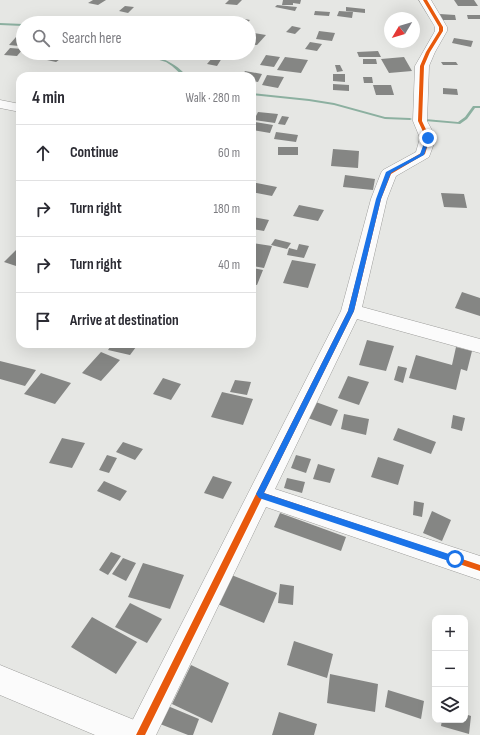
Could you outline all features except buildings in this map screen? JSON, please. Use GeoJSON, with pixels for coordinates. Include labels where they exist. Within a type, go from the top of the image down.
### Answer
{"type":"FeatureCollection","features":[{"type":"Feature","properties":{"kind":"street"},"geometry":{"type":"LineString","coordinates":[[140,735],[351,311],[379,199],[389,172],[423,154],[428,138],[420,120],[422,66],[428,52],[441,31],[441,27],[425,0]]}},
{"type":"Feature","properties":{"kind":"street"},"geometry":{"type":"LineString","coordinates":[[0,104],[16,107]]}},
{"type":"Feature","properties":{"kind":"street"},"geometry":{"type":"LineString","coordinates":[[351,311],[480,346]]}},
{"type":"Feature","properties":{"kind":"street"},"geometry":{"type":"LineString","coordinates":[[259,494],[480,568]]}},
{"type":"Feature","properties":{"kind":"street"},"geometry":{"type":"LineString","coordinates":[[0,680],[133,735]]}},
{"type":"Feature","properties":{"kind":"waterway"},"geometry":{"type":"LineString","coordinates":[[0,24],[16,25]]}},
{"type":"Feature","properties":{"kind":"waterway"},"geometry":{"type":"LineString","coordinates":[[163,60],[173,65],[181,72]]}},
{"type":"Feature","properties":{"kind":"waterway"},"geometry":{"type":"LineString","coordinates":[[256,94],[334,104],[385,118],[410,119]]}},
{"type":"Feature","properties":{"kind":"waterway"},"geometry":{"type":"LineString","coordinates":[[425,120],[459,123],[466,118],[474,107],[480,107]]}},
{"type":"Feature","properties":{"kind":"cycle path"},"geometry":{"type":"LineString","coordinates":[[140,735],[351,311],[379,199],[389,173],[423,154],[428,138],[420,121],[422,66],[428,52],[441,31],[441,27],[425,0]]}},
{"type":"Feature","properties":{"kind":"cycle path"},"geometry":{"type":"LineString","coordinates":[[259,494],[480,568]]}},
{"type":"Feature","properties":{"kind":"route"},"geometry":{"type":"LineString","coordinates":[[428,138],[423,154],[389,172],[379,199],[351,311],[259,494],[455,559]]}}]}
